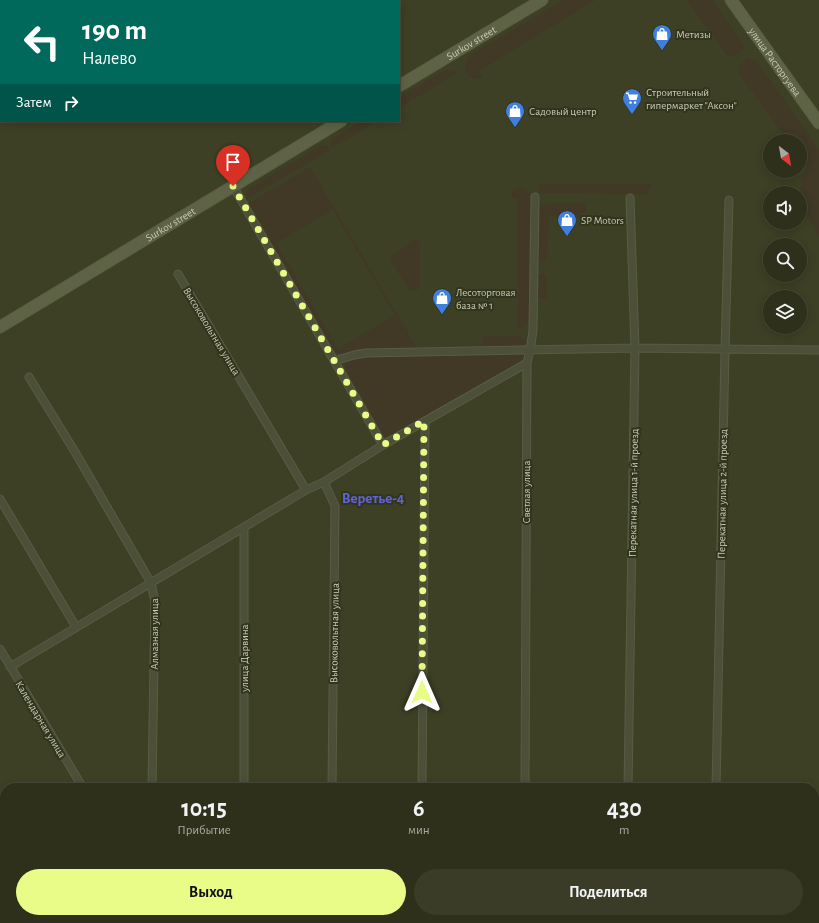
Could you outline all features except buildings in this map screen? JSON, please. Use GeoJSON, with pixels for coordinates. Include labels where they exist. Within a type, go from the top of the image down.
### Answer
{"type":"FeatureCollection","features":[{"type":"Feature","properties":{"kind":"main road","name":"Surkov street"},"geometry":{"type":"LineString","coordinates":[[400,85],[542,0]]}},
{"type":"Feature","properties":{"kind":"main road","name":"улица Расторгуева"},"geometry":{"type":"LineString","coordinates":[[731,0],[819,123]]}},
{"type":"Feature","properties":{"kind":"main road","name":"Surkov street"},"geometry":{"type":"LineString","coordinates":[[0,327],[339,122]]}},
{"type":"Feature","properties":{"kind":"main road"},"geometry":{"type":"LineString","coordinates":[[819,812],[819,833]]}},
{"type":"Feature","properties":{"kind":"street"},"geometry":{"type":"LineString","coordinates":[[233,186],[383,445]]}},
{"type":"Feature","properties":{"kind":"street","name":"Светлая улица"},"geometry":{"type":"LineString","coordinates":[[525,783],[527,363],[533,332],[535,197]]}},
{"type":"Feature","properties":{"kind":"street","name":"Перекатная улица 1-й проезд"},"geometry":{"type":"LineString","coordinates":[[628,783],[636,348],[630,198]]}},
{"type":"Feature","properties":{"kind":"street","name":"Перекатная улица 2-й проезд"},"geometry":{"type":"LineString","coordinates":[[716,783],[729,200]]}},
{"type":"Feature","properties":{"kind":"street","name":"Высоковольтная улица"},"geometry":{"type":"LineString","coordinates":[[178,274],[306,490]]}},
{"type":"Feature","properties":{"kind":"street"},"geometry":{"type":"LineString","coordinates":[[334,361],[354,354],[366,353],[636,348],[819,350]]}},
{"type":"Feature","properties":{"kind":"street"},"geometry":{"type":"LineString","coordinates":[[10,667],[306,490],[324,482],[383,445],[527,363]]}},
{"type":"Feature","properties":{"kind":"street","name":"Алмазная улица"},"geometry":{"type":"LineString","coordinates":[[30,377],[152,583],[155,602],[152,783]]}},
{"type":"Feature","properties":{"kind":"street"},"geometry":{"type":"LineString","coordinates":[[422,783],[424,421]]}},
{"type":"Feature","properties":{"kind":"street","name":"Высоковольтная улица"},"geometry":{"type":"LineString","coordinates":[[324,482],[336,506],[332,783]]}},
{"type":"Feature","properties":{"kind":"street"},"geometry":{"type":"LineString","coordinates":[[0,499],[76,627]]}},
{"type":"Feature","properties":{"kind":"street","name":"улица Дарвина"},"geometry":{"type":"LineString","coordinates":[[244,528],[244,783]]}},
{"type":"Feature","properties":{"kind":"street","name":"Календарная улица"},"geometry":{"type":"LineString","coordinates":[[0,649],[80,783]]}},
{"type":"Feature","properties":{"kind":"shaded area"},"geometry":{"type":"Polygon","coordinates":[[[563,0],[595,0],[479,71],[482,77],[472,78],[469,76],[465,68],[467,59],[471,55],[563,0]]]}},
{"type":"Feature","properties":{"kind":"shaded area"},"geometry":{"type":"Polygon","coordinates":[[[686,0],[712,0],[743,44],[744,47],[742,52],[733,57],[727,55],[686,0]]]}},
{"type":"Feature","properties":{"kind":"shaded area"},"geometry":{"type":"Polygon","coordinates":[[[749,58],[757,62],[819,149],[819,236],[807,215],[807,186],[801,186],[801,178],[807,178],[807,134],[783,134],[740,75],[739,70],[744,61],[749,58]]]}},
{"type":"Feature","properties":{"kind":"shaded area"},"geometry":{"type":"Polygon","coordinates":[[[449,70],[457,73],[400,107],[400,97],[442,72],[449,70]]]}},
{"type":"Feature","properties":{"kind":"shaded area"},"geometry":{"type":"Polygon","coordinates":[[[360,122],[375,122],[332,148],[330,142],[332,139],[360,122]]]}},
{"type":"Feature","properties":{"kind":"shaded area"},"geometry":{"type":"Polygon","coordinates":[[[322,145],[326,145],[330,150],[247,199],[246,194],[249,189],[322,145]]]}},
{"type":"Feature","properties":{"kind":"shaded area"},"geometry":{"type":"Polygon","coordinates":[[[310,167],[418,350],[366,349],[348,353],[339,353],[330,349],[246,205],[310,167]],[[333,210],[276,243],[338,349],[395,315],[333,210]]]}},
{"type":"Feature","properties":{"kind":"shaded area"},"geometry":{"type":"Polygon","coordinates":[[[544,184],[652,184],[646,194],[540,193],[538,191],[538,187],[544,184]]]}},
{"type":"Feature","properties":{"kind":"shaded area"},"geometry":{"type":"Polygon","coordinates":[[[517,188],[526,190],[531,199],[529,321],[524,327],[518,328],[518,199],[512,198],[513,191],[517,188]]]}},
{"type":"Feature","properties":{"kind":"shaded area"},"geometry":{"type":"Polygon","coordinates":[[[585,203],[586,213],[581,213],[581,217],[549,216],[547,260],[543,263],[539,260],[540,209],[545,204],[585,203]]]}},
{"type":"Feature","properties":{"kind":"shaded area"},"geometry":{"type":"Polygon","coordinates":[[[414,240],[417,240],[420,244],[420,287],[417,290],[410,290],[391,262],[392,256],[414,240]]]}},
{"type":"Feature","properties":{"kind":"shaded area"},"geometry":{"type":"Polygon","coordinates":[[[543,273],[547,278],[546,299],[538,299],[539,275],[543,273]]]}},
{"type":"Feature","properties":{"kind":"shaded area"},"geometry":{"type":"Polygon","coordinates":[[[482,336],[520,336],[526,341],[527,347],[483,348],[482,336]]]}},
{"type":"Feature","properties":{"kind":"shaded area"},"geometry":{"type":"Polygon","coordinates":[[[525,355],[523,361],[384,440],[346,372],[345,365],[351,360],[368,357],[525,355]]]}},
{"type":"Feature","properties":{"kind":"place","name":"Метизы"},"geometry":{"type":"Point","coordinates":[662,51]}},
{"type":"Feature","properties":{"kind":"place","name":"Строительный гипермаркет \"Аксон\""},"geometry":{"type":"Point","coordinates":[632,115]}},
{"type":"Feature","properties":{"kind":"place","name":"Садовый центр"},"geometry":{"type":"Point","coordinates":[515,128]}},
{"type":"Feature","properties":{"kind":"place","name":"SP Motors"},"geometry":{"type":"Point","coordinates":[567,237]}},
{"type":"Feature","properties":{"kind":"place","name":"Лесоторговая база № 1"},"geometry":{"type":"Point","coordinates":[442,315]}},
{"type":"Feature","properties":{"kind":"district","name":"Веретье-4"},"geometry":{"type":"Point","coordinates":[373,498]}},
{"type":"Feature","properties":{"kind":"route"},"geometry":{"type":"LineString","coordinates":[[233,186],[383,445],[424,421],[422,692]]}}]}
